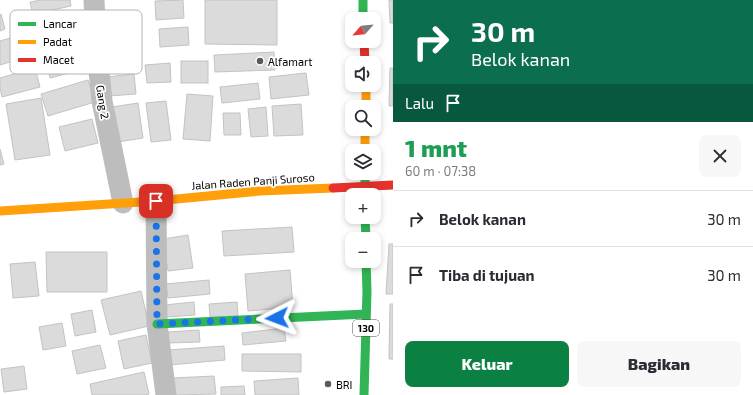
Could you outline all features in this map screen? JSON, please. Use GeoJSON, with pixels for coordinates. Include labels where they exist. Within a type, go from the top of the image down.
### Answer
{"type":"FeatureCollection","features":[{"type":"Feature","properties":{"kind":"main road"},"geometry":{"type":"LineString","coordinates":[[363,0],[363,12]]}},
{"type":"Feature","properties":{"kind":"main road","name":"Jalan Raden Panji Suroso"},"geometry":{"type":"LineString","coordinates":[[376,188],[393,185]]}},
{"type":"Feature","properties":{"kind":"main road","name":"Jalan Raden Panji Suroso"},"geometry":{"type":"LineString","coordinates":[[0,211],[156,201],[260,191],[345,190]]}},
{"type":"Feature","properties":{"kind":"main road","name":"130"},"geometry":{"type":"LineString","coordinates":[[364,395],[366,268]]}},
{"type":"Feature","properties":{"kind":"main road"},"geometry":{"type":"LineString","coordinates":[[157,324],[366,314]]}},
{"type":"Feature","properties":{"kind":"street","name":"Gang 2"},"geometry":{"type":"LineString","coordinates":[[94,0],[94,10]]}},
{"type":"Feature","properties":{"kind":"street","name":"Gang 2"},"geometry":{"type":"LineString","coordinates":[[99,74],[102,101],[123,203]]}},
{"type":"Feature","properties":{"kind":"street"},"geometry":{"type":"LineString","coordinates":[[156,201],[157,324],[166,395]]}},
{"type":"Feature","properties":{"kind":"building"},"geometry":{"type":"Polygon","coordinates":[[[41,0],[70,0],[71,6],[52,10],[32,10],[30,2],[41,0]]]}},
{"type":"Feature","properties":{"kind":"building"},"geometry":{"type":"Polygon","coordinates":[[[183,0],[184,18],[156,20],[155,1],[183,0]]]}},
{"type":"Feature","properties":{"kind":"building"},"geometry":{"type":"Polygon","coordinates":[[[205,0],[277,0],[277,45],[205,44],[205,0]]]}},
{"type":"Feature","properties":{"kind":"building"},"geometry":{"type":"Polygon","coordinates":[[[389,0],[393,0],[393,23],[390,23],[389,0]]]}},
{"type":"Feature","properties":{"kind":"building"},"geometry":{"type":"Polygon","coordinates":[[[1,14],[5,29],[0,31],[0,15],[1,14]]]}},
{"type":"Feature","properties":{"kind":"building"},"geometry":{"type":"Polygon","coordinates":[[[188,27],[189,45],[160,47],[159,29],[188,27]]]}},
{"type":"Feature","properties":{"kind":"building"},"geometry":{"type":"Polygon","coordinates":[[[10,38],[10,62],[0,65],[0,41],[10,38]]]}},
{"type":"Feature","properties":{"kind":"building"},"geometry":{"type":"Polygon","coordinates":[[[274,52],[275,70],[215,72],[214,55],[274,52]]]}},
{"type":"Feature","properties":{"kind":"building"},"geometry":{"type":"Polygon","coordinates":[[[181,61],[208,61],[208,83],[181,83],[181,61]]]}},
{"type":"Feature","properties":{"kind":"building"},"geometry":{"type":"Polygon","coordinates":[[[170,63],[171,82],[147,83],[145,65],[170,63]]]}},
{"type":"Feature","properties":{"kind":"building"},"geometry":{"type":"Polygon","coordinates":[[[390,68],[393,68],[393,106],[389,106],[390,68]]]}},
{"type":"Feature","properties":{"kind":"building"},"geometry":{"type":"Polygon","coordinates":[[[306,73],[309,95],[271,99],[269,77],[306,73]]]}},
{"type":"Feature","properties":{"kind":"building"},"geometry":{"type":"Polygon","coordinates":[[[14,74],[37,74],[40,87],[2,97],[0,78],[14,74]]]}},
{"type":"Feature","properties":{"kind":"building"},"geometry":{"type":"Polygon","coordinates":[[[49,74],[65,74],[50,78],[49,74]]]}},
{"type":"Feature","properties":{"kind":"building"},"geometry":{"type":"Polygon","coordinates":[[[134,74],[136,94],[109,96],[107,77],[134,74]]]}},
{"type":"Feature","properties":{"kind":"building"},"geometry":{"type":"Polygon","coordinates":[[[88,80],[95,102],[48,116],[41,94],[88,80]]]}},
{"type":"Feature","properties":{"kind":"building"},"geometry":{"type":"Polygon","coordinates":[[[258,83],[260,99],[222,103],[220,87],[258,83]]]}},
{"type":"Feature","properties":{"kind":"building"},"geometry":{"type":"Polygon","coordinates":[[[187,94],[213,96],[210,141],[183,139],[187,94]]]}},
{"type":"Feature","properties":{"kind":"building"},"geometry":{"type":"Polygon","coordinates":[[[41,98],[50,155],[15,160],[6,104],[41,98]]]}},
{"type":"Feature","properties":{"kind":"building"},"geometry":{"type":"Polygon","coordinates":[[[166,101],[171,140],[151,142],[146,103],[166,101]]]}},
{"type":"Feature","properties":{"kind":"building"},"geometry":{"type":"Polygon","coordinates":[[[138,103],[143,138],[118,142],[112,107],[138,103]]]}},
{"type":"Feature","properties":{"kind":"building"},"geometry":{"type":"Polygon","coordinates":[[[301,104],[303,135],[274,136],[272,106],[301,104]]]}},
{"type":"Feature","properties":{"kind":"building"},"geometry":{"type":"Polygon","coordinates":[[[266,107],[268,136],[251,137],[248,109],[266,107]]]}},
{"type":"Feature","properties":{"kind":"building"},"geometry":{"type":"Polygon","coordinates":[[[223,113],[240,113],[241,135],[224,135],[223,113]]]}},
{"type":"Feature","properties":{"kind":"building"},"geometry":{"type":"Polygon","coordinates":[[[92,119],[98,143],[65,151],[59,127],[92,119]]]}},
{"type":"Feature","properties":{"kind":"building"},"geometry":{"type":"Polygon","coordinates":[[[0,149],[4,164],[0,165],[0,149]]]}},
{"type":"Feature","properties":{"kind":"building"},"geometry":{"type":"Polygon","coordinates":[[[292,227],[294,252],[224,256],[222,231],[292,227]]]}},
{"type":"Feature","properties":{"kind":"building"},"geometry":{"type":"Polygon","coordinates":[[[188,235],[193,268],[168,271],[163,239],[188,235]]]}},
{"type":"Feature","properties":{"kind":"building"},"geometry":{"type":"Polygon","coordinates":[[[389,244],[393,244],[393,294],[386,294],[389,244]]]}},
{"type":"Feature","properties":{"kind":"building"},"geometry":{"type":"Polygon","coordinates":[[[46,252],[107,252],[107,292],[47,292],[46,252]]]}},
{"type":"Feature","properties":{"kind":"building"},"geometry":{"type":"Polygon","coordinates":[[[35,262],[39,296],[13,298],[10,264],[35,262]]]}},
{"type":"Feature","properties":{"kind":"building"},"geometry":{"type":"Polygon","coordinates":[[[290,270],[293,307],[248,311],[245,274],[290,270]]]}},
{"type":"Feature","properties":{"kind":"building"},"geometry":{"type":"Polygon","coordinates":[[[209,280],[210,294],[168,298],[166,284],[209,280]]]}},
{"type":"Feature","properties":{"kind":"building"},"geometry":{"type":"Polygon","coordinates":[[[141,291],[149,326],[110,335],[101,300],[141,291]]]}},
{"type":"Feature","properties":{"kind":"building"},"geometry":{"type":"Polygon","coordinates":[[[194,302],[195,315],[166,317],[164,305],[194,302]]]}},
{"type":"Feature","properties":{"kind":"building"},"geometry":{"type":"Polygon","coordinates":[[[237,302],[238,316],[210,317],[209,304],[237,302]]]}},
{"type":"Feature","properties":{"kind":"building"},"geometry":{"type":"Polygon","coordinates":[[[390,304],[393,304],[393,359],[389,359],[390,304]]]}},
{"type":"Feature","properties":{"kind":"building"},"geometry":{"type":"Polygon","coordinates":[[[92,310],[96,332],[75,336],[71,314],[92,310]]]}},
{"type":"Feature","properties":{"kind":"building"},"geometry":{"type":"Polygon","coordinates":[[[62,323],[66,346],[43,350],[39,327],[62,323]]]}},
{"type":"Feature","properties":{"kind":"building"},"geometry":{"type":"Polygon","coordinates":[[[284,328],[286,341],[243,345],[242,333],[284,328]]]}},
{"type":"Feature","properties":{"kind":"building"},"geometry":{"type":"Polygon","coordinates":[[[199,330],[200,342],[169,343],[168,332],[199,330]]]}},
{"type":"Feature","properties":{"kind":"building"},"geometry":{"type":"Polygon","coordinates":[[[146,335],[152,363],[124,369],[118,341],[146,335]]]}},
{"type":"Feature","properties":{"kind":"building"},"geometry":{"type":"Polygon","coordinates":[[[100,345],[106,368],[77,374],[72,351],[100,345]]]}},
{"type":"Feature","properties":{"kind":"building"},"geometry":{"type":"Polygon","coordinates":[[[224,346],[225,360],[169,365],[168,350],[224,346]]]}},
{"type":"Feature","properties":{"kind":"building"},"geometry":{"type":"Polygon","coordinates":[[[242,354],[301,354],[301,372],[242,371],[242,354]]]}},
{"type":"Feature","properties":{"kind":"building"},"geometry":{"type":"Polygon","coordinates":[[[24,366],[27,389],[4,392],[1,369],[24,366]]]}},
{"type":"Feature","properties":{"kind":"building"},"geometry":{"type":"Polygon","coordinates":[[[144,372],[149,394],[92,395],[90,384],[144,372]]]}},
{"type":"Feature","properties":{"kind":"building"},"geometry":{"type":"Polygon","coordinates":[[[214,376],[216,394],[174,395],[173,378],[214,376]]]}},
{"type":"Feature","properties":{"kind":"building"},"geometry":{"type":"Polygon","coordinates":[[[298,378],[299,395],[255,395],[254,381],[298,378]]]}},
{"type":"Feature","properties":{"kind":"building"},"geometry":{"type":"Polygon","coordinates":[[[244,386],[245,395],[221,395],[221,387],[244,386]]]}},
{"type":"Feature","properties":{"kind":"traffic: fast"},"geometry":{"type":"LineString","coordinates":[[363,0],[363,12]]}},
{"type":"Feature","properties":{"kind":"traffic: fast"},"geometry":{"type":"LineString","coordinates":[[365,180],[365,188]]}},
{"type":"Feature","properties":{"kind":"traffic: fast"},"geometry":{"type":"LineString","coordinates":[[365,224],[366,232]]}},
{"type":"Feature","properties":{"kind":"traffic: fast"},"geometry":{"type":"LineString","coordinates":[[364,395],[366,268]]}},
{"type":"Feature","properties":{"kind":"traffic: fast"},"geometry":{"type":"LineString","coordinates":[[157,324],[366,314]]}},
{"type":"Feature","properties":{"kind":"traffic: slow"},"geometry":{"type":"LineString","coordinates":[[366,92],[366,100]]}},
{"type":"Feature","properties":{"kind":"traffic: slow"},"geometry":{"type":"LineString","coordinates":[[365,136],[365,144]]}},
{"type":"Feature","properties":{"kind":"traffic: slow"},"geometry":{"type":"LineString","coordinates":[[0,211],[156,201],[260,191],[333,188]]}},
{"type":"Feature","properties":{"kind":"traffic: jam"},"geometry":{"type":"LineString","coordinates":[[364,48],[365,56]]}},
{"type":"Feature","properties":{"kind":"traffic: jam"},"geometry":{"type":"LineString","coordinates":[[333,188],[393,185]]}},
{"type":"Feature","properties":{"kind":"place","name":"Alfamart"},"geometry":{"type":"Point","coordinates":[260,61]}},
{"type":"Feature","properties":{"kind":"place","name":"BRI"},"geometry":{"type":"Point","coordinates":[328,384]}},
{"type":"Feature","properties":{"kind":"route"},"geometry":{"type":"LineString","coordinates":[[156,201],[157,324],[277,318]]}}]}
